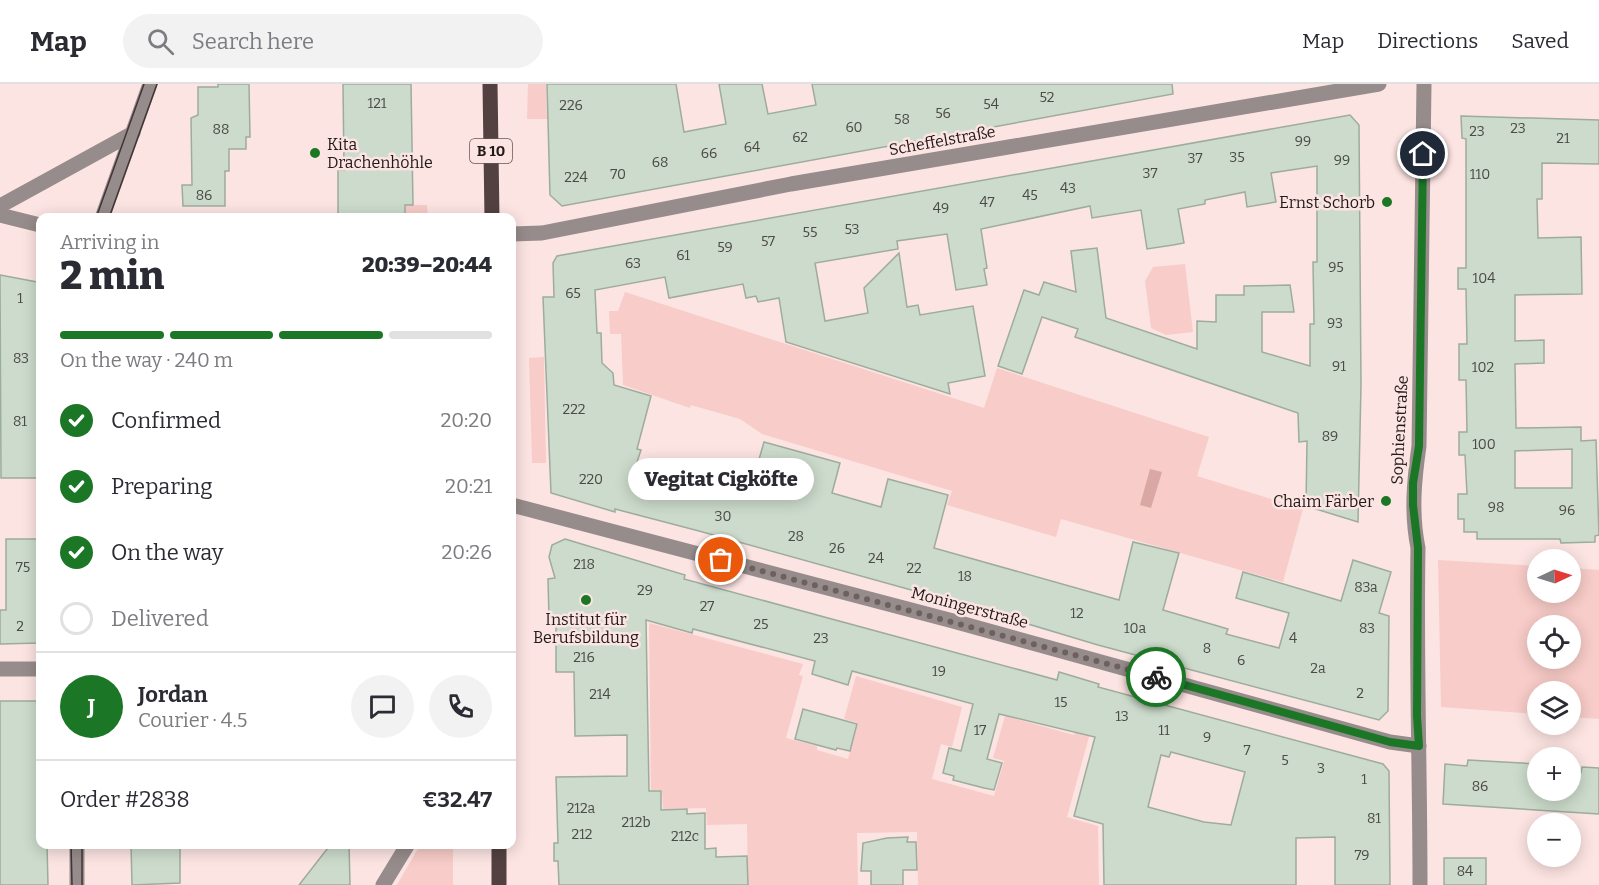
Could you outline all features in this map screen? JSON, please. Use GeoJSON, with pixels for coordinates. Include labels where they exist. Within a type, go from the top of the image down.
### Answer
{"type":"FeatureCollection","features":[{"type":"Feature","properties":{"kind":"main road","name":"B 10"},"geometry":{"type":"LineString","coordinates":[[490,84],[492,213]]}},
{"type":"Feature","properties":{"kind":"main road"},"geometry":{"type":"LineString","coordinates":[[499,849],[499,885]]}},
{"type":"Feature","properties":{"kind":"street"},"geometry":{"type":"LineString","coordinates":[[104,213],[150,84]]}},
{"type":"Feature","properties":{"kind":"street","name":"Scheffelstraße"},"geometry":{"type":"LineString","coordinates":[[516,234],[542,233],[803,182],[1379,84]]}},
{"type":"Feature","properties":{"kind":"street","name":"Sophienstraße"},"geometry":{"type":"LineString","coordinates":[[1420,885],[1417,716],[1418,548],[1413,494],[1419,446],[1424,84]]}},
{"type":"Feature","properties":{"kind":"street"},"geometry":{"type":"LineString","coordinates":[[0,206],[133,133]]}},
{"type":"Feature","properties":{"kind":"street"},"geometry":{"type":"LineString","coordinates":[[0,215],[36,224]]}},
{"type":"Feature","properties":{"kind":"street","name":"Moningerstraße"},"geometry":{"type":"LineString","coordinates":[[516,507],[953,621],[1390,742],[1419,746]]}},
{"type":"Feature","properties":{"kind":"street"},"geometry":{"type":"LineString","coordinates":[[0,669],[36,669]]}},
{"type":"Feature","properties":{"kind":"street"},"geometry":{"type":"LineString","coordinates":[[77,849],[77,885]]}},
{"type":"Feature","properties":{"kind":"street"},"geometry":{"type":"LineString","coordinates":[[383,885],[405,849]]}},
{"type":"Feature","properties":{"kind":"shaded area"},"geometry":{"type":"Polygon","coordinates":[[[528,84],[546,84],[547,119],[527,119],[528,84]]]}},
{"type":"Feature","properties":{"kind":"shaded area"},"geometry":{"type":"Polygon","coordinates":[[[406,205],[427,205],[428,213],[406,213],[406,205]]]}},
{"type":"Feature","properties":{"kind":"shaded area"},"geometry":{"type":"Polygon","coordinates":[[[1185,264],[1193,332],[1166,335],[1151,328],[1145,281],[1153,267],[1185,264]]]}},
{"type":"Feature","properties":{"kind":"shaded area"},"geometry":{"type":"Polygon","coordinates":[[[625,292],[984,408],[997,368],[1209,437],[1197,476],[1303,509],[1283,582],[1061,519],[1056,537],[947,505],[952,491],[762,434],[740,419],[691,405],[690,408],[623,385],[621,334],[610,334],[609,311],[618,311],[625,292]]]}},
{"type":"Feature","properties":{"kind":"shaded area"},"geometry":{"type":"Polygon","coordinates":[[[544,357],[546,463],[532,463],[529,358],[544,357]]]}},
{"type":"Feature","properties":{"kind":"shaded area"},"geometry":{"type":"Polygon","coordinates":[[[1150,469],[1162,472],[1151,508],[1140,505],[1150,469]]]}},
{"type":"Feature","properties":{"kind":"shaded area"},"geometry":{"type":"Polygon","coordinates":[[[1438,560],[1527,565],[1527,603],[1581,603],[1581,569],[1599,570],[1599,719],[1581,718],[1581,681],[1527,681],[1527,713],[1441,707],[1438,560]]]}},
{"type":"Feature","properties":{"kind":"shaded area"},"geometry":{"type":"Polygon","coordinates":[[[649,623],[803,664],[799,675],[803,676],[786,738],[817,746],[817,750],[848,759],[858,723],[844,719],[856,676],[962,707],[952,747],[941,744],[932,779],[994,796],[1004,761],[993,758],[1005,716],[1074,735],[1076,730],[1090,733],[1067,817],[1098,826],[1099,885],[918,885],[917,832],[857,833],[858,885],[748,885],[747,824],[707,825],[706,808],[663,809],[662,790],[651,790],[649,623]]]}},
{"type":"Feature","properties":{"kind":"shaded area"},"geometry":{"type":"Polygon","coordinates":[[[418,849],[453,849],[453,885],[397,885],[418,849]]]}},
{"type":"Feature","properties":{"kind":"building"},"geometry":{"type":"Polygon","coordinates":[[[218,84],[249,84],[250,137],[246,137],[246,149],[229,149],[229,171],[225,171],[225,206],[183,206],[182,185],[192,185],[191,118],[198,115],[198,87],[218,87],[218,84]]]}},
{"type":"Feature","properties":{"kind":"building"},"geometry":{"type":"Polygon","coordinates":[[[343,84],[411,84],[413,205],[405,205],[405,213],[338,213],[338,170],[344,170],[343,84]]]}},
{"type":"Feature","properties":{"kind":"building"},"geometry":{"type":"Polygon","coordinates":[[[547,84],[676,84],[684,132],[726,124],[719,84],[762,84],[768,114],[816,105],[812,84],[1172,84],[1173,94],[562,206],[550,195],[547,84]]]}},
{"type":"Feature","properties":{"kind":"building"},"geometry":{"type":"Polygon","coordinates":[[[1350,115],[1359,125],[1361,385],[1358,522],[1306,506],[1307,441],[1299,442],[1298,413],[1075,337],[1078,329],[1042,317],[1022,374],[998,366],[1024,290],[1039,295],[1044,282],[1076,292],[1071,251],[1097,248],[1106,318],[1197,349],[1197,321],[1216,322],[1216,295],[1244,295],[1244,286],[1290,285],[1294,312],[1262,312],[1262,352],[1310,366],[1310,324],[1314,324],[1313,262],[1317,262],[1317,166],[1271,173],[1276,202],[1247,207],[1245,192],[1205,200],[1205,204],[1178,209],[1184,243],[1147,249],[1141,210],[1092,218],[1090,206],[981,229],[987,268],[984,269],[987,285],[956,290],[947,234],[897,241],[898,249],[815,263],[825,321],[868,313],[864,288],[899,253],[907,307],[918,305],[920,315],[973,306],[985,376],[948,383],[950,394],[786,342],[779,298],[758,302],[756,296],[746,298],[743,284],[669,298],[665,277],[595,290],[597,333],[601,333],[602,363],[613,373],[614,385],[651,396],[637,449],[641,450],[637,462],[672,471],[671,475],[749,494],[764,442],[840,463],[832,493],[881,507],[888,479],[948,495],[934,548],[1119,600],[1133,542],[1179,553],[1163,610],[1228,629],[1226,634],[1279,648],[1289,613],[1236,598],[1243,572],[1341,601],[1353,560],[1391,572],[1379,613],[1389,616],[1388,711],[1379,720],[1098,645],[958,603],[699,531],[615,509],[615,512],[551,493],[543,297],[554,297],[553,263],[557,256],[1350,115]]]}},
{"type":"Feature","properties":{"kind":"building"},"geometry":{"type":"Polygon","coordinates":[[[1461,116],[1599,120],[1599,164],[1542,163],[1542,199],[1537,199],[1538,238],[1581,237],[1582,294],[1515,295],[1515,341],[1544,340],[1544,363],[1515,364],[1516,428],[1581,427],[1581,441],[1596,440],[1599,535],[1595,536],[1595,542],[1561,543],[1560,539],[1477,539],[1477,532],[1464,532],[1464,519],[1458,519],[1458,494],[1467,494],[1465,455],[1459,455],[1459,432],[1467,432],[1466,380],[1459,380],[1459,344],[1467,344],[1466,289],[1458,289],[1458,268],[1466,268],[1466,139],[1462,138],[1461,116]],[[1572,449],[1515,451],[1515,488],[1572,488],[1572,449]]]}},
{"type":"Feature","properties":{"kind":"building"},"geometry":{"type":"Polygon","coordinates":[[[0,275],[36,282],[36,478],[1,478],[0,275]]]}},
{"type":"Feature","properties":{"kind":"building"},"geometry":{"type":"Polygon","coordinates":[[[6,539],[36,539],[36,643],[0,644],[0,610],[6,610],[6,539]]]}},
{"type":"Feature","properties":{"kind":"building"},"geometry":{"type":"Polygon","coordinates":[[[565,539],[685,575],[684,579],[1057,680],[1059,672],[1099,684],[1098,687],[1383,764],[1389,771],[1390,885],[1335,885],[1335,837],[1296,838],[1296,885],[1104,885],[1103,824],[1074,816],[1095,737],[999,714],[987,759],[1002,763],[994,790],[953,780],[954,776],[943,773],[949,748],[961,751],[973,704],[852,671],[848,685],[812,674],[815,661],[693,629],[692,633],[646,620],[649,791],[661,791],[661,810],[687,809],[687,814],[705,813],[705,849],[716,848],[716,857],[747,856],[748,885],[559,885],[558,861],[554,861],[554,843],[558,843],[556,777],[627,776],[627,735],[575,736],[574,672],[556,672],[556,618],[549,619],[548,579],[555,578],[549,557],[552,545],[565,539]],[[1171,752],[1169,757],[1161,755],[1148,807],[1204,822],[1231,825],[1245,772],[1171,752]]]}},
{"type":"Feature","properties":{"kind":"building"},"geometry":{"type":"Polygon","coordinates":[[[0,701],[36,701],[36,849],[47,849],[48,885],[0,885],[0,701]]]}},
{"type":"Feature","properties":{"kind":"building"},"geometry":{"type":"Polygon","coordinates":[[[803,709],[857,724],[850,751],[837,748],[836,750],[795,739],[803,709]]]}},
{"type":"Feature","properties":{"kind":"building"},"geometry":{"type":"Polygon","coordinates":[[[1468,760],[1527,763],[1527,801],[1581,801],[1582,767],[1599,768],[1599,814],[1443,804],[1445,764],[1467,766],[1468,760]]]}},
{"type":"Feature","properties":{"kind":"building"},"geometry":{"type":"Polygon","coordinates":[[[908,837],[907,842],[916,842],[917,870],[903,870],[903,885],[871,885],[871,871],[861,871],[863,843],[908,837]]]}},
{"type":"Feature","properties":{"kind":"building"},"geometry":{"type":"Polygon","coordinates":[[[131,849],[180,849],[180,883],[132,885],[131,849]]]}},
{"type":"Feature","properties":{"kind":"building"},"geometry":{"type":"Polygon","coordinates":[[[327,849],[349,849],[350,885],[299,885],[327,849]]]}},
{"type":"Feature","properties":{"kind":"building"},"geometry":{"type":"Polygon","coordinates":[[[1444,858],[1486,858],[1486,885],[1444,885],[1444,858]]]}},
{"type":"Feature","properties":{"kind":"tram line"},"geometry":{"type":"LineString","coordinates":[[98,213],[144,84]]}},
{"type":"Feature","properties":{"kind":"tram line"},"geometry":{"type":"LineString","coordinates":[[111,213],[157,84]]}},
{"type":"Feature","properties":{"kind":"tram line"},"geometry":{"type":"LineString","coordinates":[[71,849],[72,885]]}},
{"type":"Feature","properties":{"kind":"tram line"},"geometry":{"type":"LineString","coordinates":[[82,849],[82,885]]}},
{"type":"Feature","properties":{"kind":"way so far"},"geometry":{"type":"LineString","coordinates":[[721,560],[1156,677]]}},
{"type":"Feature","properties":{"kind":"place","name":"Kita Drachenhöhle"},"geometry":{"type":"Point","coordinates":[315,153]}},
{"type":"Feature","properties":{"kind":"place","name":"Ernst Schorb"},"geometry":{"type":"Point","coordinates":[1387,202]}},
{"type":"Feature","properties":{"kind":"place","name":"Chaim Färber"},"geometry":{"type":"Point","coordinates":[1386,501]}},
{"type":"Feature","properties":{"kind":"place","name":"Vegitat Cigköfte"},"geometry":{"type":"Point","coordinates":[721,560]}},
{"type":"Feature","properties":{"kind":"place","name":"Institut für Berufsbildung"},"geometry":{"type":"Point","coordinates":[586,600]}},
{"type":"Feature","properties":{"kind":"route"},"geometry":{"type":"LineString","coordinates":[[1156,677],[1390,742],[1419,746],[1417,716],[1418,548],[1414,528],[1413,483],[1419,446],[1423,154]]}}]}
